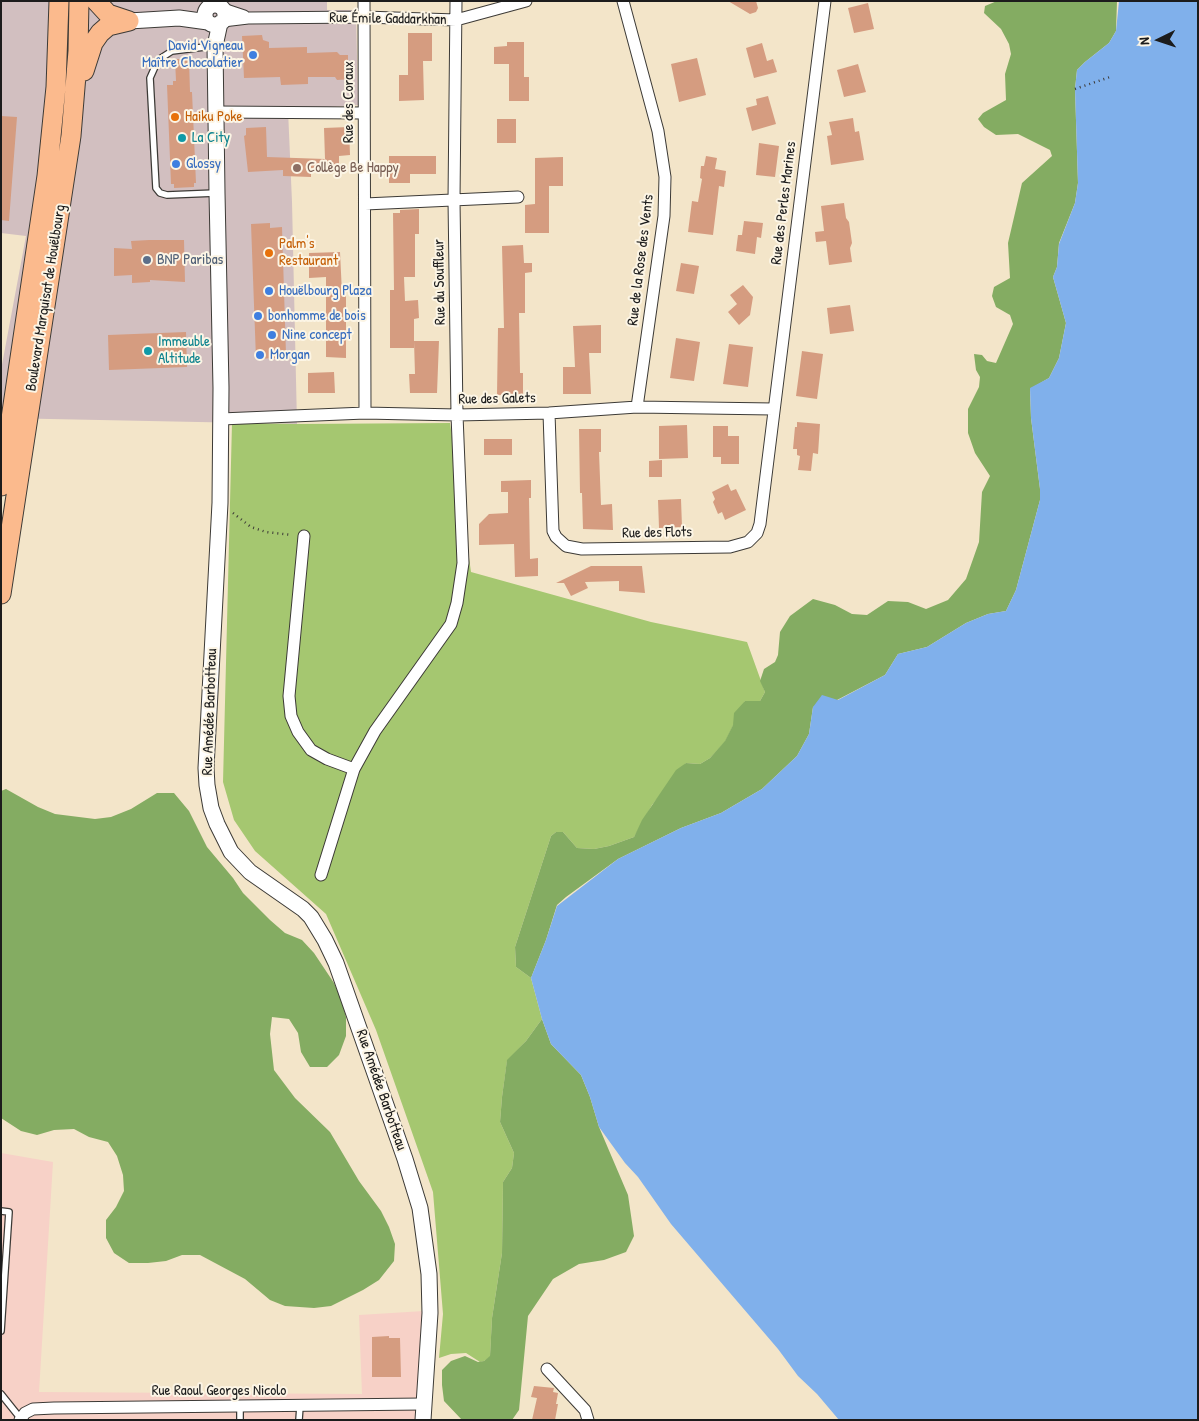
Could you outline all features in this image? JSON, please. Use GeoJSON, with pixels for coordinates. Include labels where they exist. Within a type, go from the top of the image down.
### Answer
{"type":"FeatureCollection","features":[{"type":"Feature","properties":{"kind":"main road","name":"Boulevard Marquisat de Houëlbourg"},"geometry":{"type":"LineString","coordinates":[[1,486],[48,176],[56,87],[59,1]]}},
{"type":"Feature","properties":{"kind":"main road","name":"Boulevard Marquisat de Houëlbourg"},"geometry":{"type":"LineString","coordinates":[[1,594],[70,136],[78,51],[79,1]]}},
{"type":"Feature","properties":{"kind":"main road"},"geometry":{"type":"LineString","coordinates":[[96,1],[108,14],[129,20]]}},
{"type":"Feature","properties":{"kind":"main road"},"geometry":{"type":"LineString","coordinates":[[70,136],[85,67],[93,43],[108,26],[129,20]]}},
{"type":"Feature","properties":{"kind":"street","name":"Rue des Coraux"},"geometry":{"type":"LineString","coordinates":[[364,1],[366,413]]}},
{"type":"Feature","properties":{"kind":"street","name":"Rue du Souffleur"},"geometry":{"type":"LineString","coordinates":[[321,875],[354,769],[375,731],[451,624],[457,602],[463,563],[457,414],[454,200],[456,1]]}},
{"type":"Feature","properties":{"kind":"street","name":"Rue Émile Gaddarkhan"},"geometry":{"type":"LineString","coordinates":[[129,20],[178,18],[214,12],[248,18],[364,17],[456,20],[526,1]]}},
{"type":"Feature","properties":{"kind":"street","name":"Rue de la Rose des Vents"},"geometry":{"type":"LineString","coordinates":[[623,1],[658,131],[665,177],[664,216],[637,407]]}},
{"type":"Feature","properties":{"kind":"street","name":"Rue des Perles Marines"},"geometry":{"type":"LineString","coordinates":[[773,409],[825,1]]}},
{"type":"Feature","properties":{"kind":"street","name":"Rue Amédée Barbotteau"},"geometry":{"type":"LineString","coordinates":[[214,12],[221,419],[220,503],[206,768],[211,808],[224,840],[239,861],[250,872],[302,909],[319,928],[336,964],[405,1159],[420,1208],[429,1274],[430,1313],[423,1420]]}},
{"type":"Feature","properties":{"kind":"street"},"geometry":{"type":"LineString","coordinates":[[216,112],[364,113]]}},
{"type":"Feature","properties":{"kind":"street"},"geometry":{"type":"LineString","coordinates":[[365,204],[518,197]]}},
{"type":"Feature","properties":{"kind":"street","name":"Rue des Galets"},"geometry":{"type":"LineString","coordinates":[[221,419],[366,413],[549,413],[637,407],[773,409]]}},
{"type":"Feature","properties":{"kind":"street","name":"Rue des Flots"},"geometry":{"type":"LineString","coordinates":[[549,413],[553,531],[560,542],[572,549],[730,547],[748,542],[757,533],[760,524],[773,409]]}},
{"type":"Feature","properties":{"kind":"street"},"geometry":{"type":"LineString","coordinates":[[304,536],[289,696],[291,716],[298,732],[311,750],[327,759],[354,769]]}},
{"type":"Feature","properties":{"kind":"street"},"geometry":{"type":"LineString","coordinates":[[548,1369],[585,1410],[588,1420]]}},
{"type":"Feature","properties":{"kind":"street","name":"Rue Raoul Georges Nicolo"},"geometry":{"type":"LineString","coordinates":[[20,1419],[25,1413],[33,1409],[54,1408],[423,1404]]}},
{"type":"Feature","properties":{"kind":"lane"},"geometry":{"type":"LineString","coordinates":[[216,46],[172,51],[158,60],[150,78],[156,188],[160,193],[167,196],[217,193]]}},
{"type":"Feature","properties":{"kind":"lane"},"geometry":{"type":"LineString","coordinates":[[1,1211],[9,1212],[1,1331]]}},
{"type":"Feature","properties":{"kind":"lane"},"geometry":{"type":"LineString","coordinates":[[1,1394],[20,1419]]}},
{"type":"Feature","properties":{"kind":"lane"},"geometry":{"type":"LineString","coordinates":[[240,1406],[240,1420]]}},
{"type":"Feature","properties":{"kind":"lane"},"geometry":{"type":"LineString","coordinates":[[300,1406],[300,1420]]}},
{"type":"Feature","properties":{"kind":"path"},"geometry":{"type":"LineString","coordinates":[[1075,89],[1110,77]]}},
{"type":"Feature","properties":{"kind":"path"},"geometry":{"type":"LineString","coordinates":[[220,503],[251,527],[266,532],[304,536]]}},
{"type":"Feature","properties":{"kind":"shaded area"},"geometry":{"type":"Polygon","coordinates":[[[1,1],[327,1],[327,10],[356,10],[358,105],[288,110],[297,424],[1,418],[1,370],[26,236],[1,233],[1,1]]]}},
{"type":"Feature","properties":{"kind":"shaded area"},"geometry":{"type":"Polygon","coordinates":[[[1,1153],[53,1162],[39,1392],[362,1394],[359,1315],[424,1311],[423,1420],[1,1420],[1,1153]]]}},
{"type":"Feature","properties":{"kind":"green space"},"geometry":{"type":"Polygon","coordinates":[[[997,1],[1117,1],[1116,31],[1109,43],[1077,70],[1075,89],[1078,183],[1075,203],[1059,243],[1057,267],[1053,277],[1066,323],[1059,358],[1049,378],[1030,389],[1031,418],[1040,500],[1016,590],[1006,611],[988,614],[966,623],[927,647],[898,654],[885,675],[837,700],[813,707],[809,734],[797,756],[762,789],[721,813],[681,828],[618,859],[566,897],[557,905],[531,978],[516,967],[515,947],[551,836],[556,832],[563,832],[577,848],[594,849],[634,837],[642,820],[676,770],[686,763],[700,764],[710,758],[725,741],[733,725],[734,713],[745,701],[760,701],[765,692],[760,681],[764,669],[775,662],[778,655],[780,632],[790,616],[813,599],[835,605],[852,614],[867,615],[888,601],[908,602],[926,609],[948,600],[966,579],[979,542],[982,492],[990,476],[975,453],[968,433],[968,409],[979,387],[980,377],[976,370],[974,354],[982,355],[987,361],[996,363],[1013,324],[1010,315],[996,307],[992,296],[994,287],[1010,278],[1008,243],[1022,183],[1052,156],[1050,150],[1018,134],[996,135],[984,127],[978,119],[983,113],[1006,100],[1005,74],[1011,54],[1009,44],[1001,29],[984,13],[985,6],[997,1]]]}},
{"type":"Feature","properties":{"kind":"green space"},"geometry":{"type":"Polygon","coordinates":[[[232,423],[450,423],[471,572],[651,622],[747,642],[765,692],[760,701],[745,701],[725,742],[710,758],[700,764],[686,763],[652,805],[634,837],[594,849],[577,848],[563,832],[556,832],[551,836],[515,947],[516,967],[531,978],[542,1019],[526,1041],[507,1061],[500,1122],[514,1153],[512,1168],[503,1182],[502,1253],[492,1318],[490,1357],[484,1361],[480,1362],[466,1353],[451,1354],[439,1358],[443,1314],[433,1192],[376,1030],[326,914],[255,851],[234,820],[223,782],[232,423]]]}},
{"type":"Feature","properties":{"kind":"green space"},"geometry":{"type":"Polygon","coordinates":[[[6,789],[55,814],[95,819],[111,817],[131,809],[157,793],[174,793],[189,811],[207,847],[243,893],[285,933],[302,940],[314,953],[334,983],[341,999],[346,1017],[346,1036],[339,1055],[327,1067],[310,1067],[301,1052],[298,1033],[289,1019],[272,1017],[270,1034],[274,1070],[295,1098],[330,1132],[359,1181],[381,1211],[389,1227],[395,1244],[394,1261],[379,1280],[331,1306],[314,1308],[285,1306],[270,1300],[245,1279],[200,1255],[182,1255],[166,1261],[129,1263],[114,1253],[106,1238],[106,1220],[116,1207],[124,1191],[123,1175],[117,1156],[108,1142],[89,1137],[74,1129],[54,1130],[37,1135],[21,1131],[1,1118],[1,791],[6,789]]]}},
{"type":"Feature","properties":{"kind":"green space"},"geometry":{"type":"Polygon","coordinates":[[[542,1019],[551,1044],[581,1075],[599,1127],[628,1195],[634,1236],[626,1252],[604,1260],[579,1264],[553,1279],[528,1316],[519,1410],[512,1420],[462,1420],[444,1401],[442,1370],[451,1361],[465,1356],[478,1362],[484,1361],[490,1356],[492,1318],[502,1253],[503,1182],[512,1168],[514,1153],[500,1122],[507,1060],[526,1041],[542,1019]]]}},
{"type":"Feature","properties":{"kind":"water"},"geometry":{"type":"Polygon","coordinates":[[[1119,1],[1198,1],[1198,1420],[839,1420],[817,1394],[798,1376],[778,1349],[671,1224],[638,1177],[625,1163],[599,1127],[581,1075],[551,1044],[531,978],[557,906],[618,859],[681,828],[721,813],[762,789],[797,756],[809,734],[813,707],[822,695],[838,700],[885,675],[898,654],[927,647],[966,623],[988,614],[1006,611],[1016,590],[1040,500],[1031,418],[1030,388],[1049,378],[1059,358],[1066,323],[1053,277],[1057,267],[1059,244],[1075,203],[1078,183],[1075,89],[1077,70],[1109,43],[1116,31],[1119,1]]]}},
{"type":"Feature","properties":{"kind":"building"},"geometry":{"type":"Polygon","coordinates":[[[728,1],[756,1],[758,8],[756,12],[750,14],[728,1]]]}},
{"type":"Feature","properties":{"kind":"building"},"geometry":{"type":"Polygon","coordinates":[[[868,3],[874,29],[854,33],[848,8],[868,3]]]}},
{"type":"Feature","properties":{"kind":"building"},"geometry":{"type":"Polygon","coordinates":[[[408,33],[432,33],[432,61],[423,61],[424,100],[399,101],[399,75],[408,75],[408,33]]]}},
{"type":"Feature","properties":{"kind":"building"},"geometry":{"type":"Polygon","coordinates":[[[262,35],[263,40],[269,42],[269,48],[307,47],[307,53],[337,52],[340,55],[348,55],[352,79],[337,80],[335,77],[308,77],[308,84],[281,85],[280,77],[244,78],[242,36],[262,35]]]}},
{"type":"Feature","properties":{"kind":"building"},"geometry":{"type":"Polygon","coordinates":[[[507,42],[524,42],[524,77],[529,77],[529,101],[509,101],[509,64],[494,64],[494,47],[507,46],[507,42]]]}},
{"type":"Feature","properties":{"kind":"building"},"geometry":{"type":"Polygon","coordinates":[[[762,43],[767,61],[773,59],[777,72],[754,78],[746,48],[762,43]]]}},
{"type":"Feature","properties":{"kind":"building"},"geometry":{"type":"Polygon","coordinates":[[[697,58],[706,95],[679,102],[671,64],[697,58]]]}},
{"type":"Feature","properties":{"kind":"building","name":"La City"},"geometry":{"type":"Polygon","coordinates":[[[175,59],[189,59],[196,183],[194,183],[194,187],[174,188],[174,184],[171,184],[167,85],[173,85],[173,81],[176,81],[175,59]]]}},
{"type":"Feature","properties":{"kind":"building"},"geometry":{"type":"Polygon","coordinates":[[[858,64],[866,92],[844,97],[837,70],[858,64]]]}},
{"type":"Feature","properties":{"kind":"building"},"geometry":{"type":"Polygon","coordinates":[[[768,96],[776,124],[752,131],[746,108],[757,105],[756,99],[768,96]]]}},
{"type":"Feature","properties":{"kind":"building"},"geometry":{"type":"Polygon","coordinates":[[[1,116],[17,117],[9,221],[1,220],[1,116]]]}},
{"type":"Feature","properties":{"kind":"building"},"geometry":{"type":"Polygon","coordinates":[[[853,118],[855,132],[859,131],[864,160],[831,165],[827,136],[832,135],[829,122],[853,118]]]}},
{"type":"Feature","properties":{"kind":"building"},"geometry":{"type":"Polygon","coordinates":[[[497,119],[516,119],[516,143],[497,143],[497,119]]]}},
{"type":"Feature","properties":{"kind":"building"},"geometry":{"type":"Polygon","coordinates":[[[266,127],[267,157],[325,159],[324,128],[349,127],[350,155],[339,156],[339,167],[311,168],[311,177],[283,176],[283,170],[248,172],[244,136],[246,135],[246,128],[266,127]]]}},
{"type":"Feature","properties":{"kind":"building"},"geometry":{"type":"Polygon","coordinates":[[[759,143],[779,146],[775,177],[756,175],[759,143]]]}},
{"type":"Feature","properties":{"kind":"building"},"geometry":{"type":"Polygon","coordinates":[[[389,156],[436,156],[436,174],[410,174],[410,183],[389,183],[389,156]]]}},
{"type":"Feature","properties":{"kind":"building"},"geometry":{"type":"Polygon","coordinates":[[[706,156],[717,158],[715,169],[726,171],[724,187],[719,186],[713,235],[688,232],[692,201],[698,202],[702,179],[700,178],[701,166],[704,166],[706,156]]]}},
{"type":"Feature","properties":{"kind":"building"},"geometry":{"type":"Polygon","coordinates":[[[563,157],[563,186],[549,186],[549,233],[525,233],[525,205],[535,204],[535,158],[563,157]]]}},
{"type":"Feature","properties":{"kind":"building"},"geometry":{"type":"Polygon","coordinates":[[[844,203],[852,243],[850,248],[852,262],[829,265],[826,241],[816,242],[815,232],[824,231],[821,206],[844,203]]]}},
{"type":"Feature","properties":{"kind":"building"},"geometry":{"type":"Polygon","coordinates":[[[419,209],[419,234],[415,234],[415,277],[404,277],[405,301],[418,300],[419,318],[414,319],[414,348],[390,348],[390,290],[394,290],[393,213],[400,213],[400,210],[419,209]]]}},
{"type":"Feature","properties":{"kind":"building"},"geometry":{"type":"Polygon","coordinates":[[[744,221],[763,223],[761,238],[757,237],[755,254],[736,251],[738,235],[742,235],[744,221]]]}},
{"type":"Feature","properties":{"kind":"building","name":"Houëlbourg Plaza"},"geometry":{"type":"Polygon","coordinates":[[[270,223],[270,228],[282,227],[286,354],[275,355],[276,358],[256,359],[251,224],[270,223]]]}},
{"type":"Feature","properties":{"kind":"building","name":"BNP Paribas"},"geometry":{"type":"Polygon","coordinates":[[[184,240],[185,282],[150,280],[150,282],[132,283],[132,275],[114,276],[114,248],[132,249],[131,241],[184,240]]]}},
{"type":"Feature","properties":{"kind":"building"},"geometry":{"type":"Polygon","coordinates":[[[523,245],[524,263],[532,263],[532,272],[525,273],[525,313],[519,313],[520,373],[523,373],[523,394],[497,395],[498,328],[504,328],[502,246],[523,245]]]}},
{"type":"Feature","properties":{"kind":"building"},"geometry":{"type":"Polygon","coordinates":[[[340,252],[342,293],[346,293],[346,358],[326,357],[326,277],[309,278],[309,253],[340,252]]]}},
{"type":"Feature","properties":{"kind":"building"},"geometry":{"type":"Polygon","coordinates":[[[681,263],[699,266],[694,294],[676,291],[681,263]]]}},
{"type":"Feature","properties":{"kind":"building"},"geometry":{"type":"Polygon","coordinates":[[[743,285],[753,297],[750,315],[739,325],[728,312],[737,304],[730,295],[743,285]]]}},
{"type":"Feature","properties":{"kind":"building"},"geometry":{"type":"Polygon","coordinates":[[[850,305],[854,331],[830,334],[827,308],[850,305]]]}},
{"type":"Feature","properties":{"kind":"building"},"geometry":{"type":"Polygon","coordinates":[[[601,325],[601,353],[589,353],[591,394],[563,394],[563,367],[575,367],[573,326],[601,325]]]}},
{"type":"Feature","properties":{"kind":"building","name":"Immeuble Altitude"},"geometry":{"type":"Polygon","coordinates":[[[186,332],[187,367],[109,370],[108,335],[186,332]]]}},
{"type":"Feature","properties":{"kind":"building"},"geometry":{"type":"Polygon","coordinates":[[[676,338],[700,342],[694,381],[670,378],[676,338]]]}},
{"type":"Feature","properties":{"kind":"building"},"geometry":{"type":"Polygon","coordinates":[[[414,341],[439,341],[437,393],[410,393],[409,374],[415,374],[414,341]]]}},
{"type":"Feature","properties":{"kind":"building"},"geometry":{"type":"Polygon","coordinates":[[[729,344],[753,347],[748,387],[723,384],[729,344]]]}},
{"type":"Feature","properties":{"kind":"building"},"geometry":{"type":"Polygon","coordinates":[[[802,351],[823,354],[817,399],[796,396],[802,351]]]}},
{"type":"Feature","properties":{"kind":"building"},"geometry":{"type":"Polygon","coordinates":[[[334,372],[335,393],[308,393],[308,373],[334,372]]]}},
{"type":"Feature","properties":{"kind":"building"},"geometry":{"type":"Polygon","coordinates":[[[797,422],[820,424],[818,454],[813,453],[811,471],[798,470],[800,456],[797,455],[797,449],[793,449],[797,422]]]}},
{"type":"Feature","properties":{"kind":"building"},"geometry":{"type":"Polygon","coordinates":[[[687,425],[688,458],[659,459],[659,426],[687,425]]]}},
{"type":"Feature","properties":{"kind":"building"},"geometry":{"type":"Polygon","coordinates":[[[713,426],[728,426],[728,436],[739,436],[739,464],[721,464],[721,457],[713,457],[713,426]]]}},
{"type":"Feature","properties":{"kind":"building"},"geometry":{"type":"Polygon","coordinates":[[[579,429],[601,429],[601,452],[599,452],[601,505],[612,504],[613,530],[583,529],[582,493],[580,493],[579,429]]]}},
{"type":"Feature","properties":{"kind":"building"},"geometry":{"type":"Polygon","coordinates":[[[484,439],[512,439],[512,455],[484,455],[484,439]]]}},
{"type":"Feature","properties":{"kind":"building"},"geometry":{"type":"Polygon","coordinates":[[[662,460],[662,477],[649,477],[649,461],[662,460]]]}},
{"type":"Feature","properties":{"kind":"building"},"geometry":{"type":"Polygon","coordinates":[[[531,480],[531,498],[529,498],[530,559],[538,558],[538,576],[515,577],[514,544],[479,545],[479,524],[489,514],[508,513],[508,492],[501,492],[501,481],[531,480]]]}},
{"type":"Feature","properties":{"kind":"building"},"geometry":{"type":"Polygon","coordinates":[[[728,484],[731,491],[736,489],[746,510],[725,520],[722,512],[718,514],[713,502],[715,499],[712,492],[728,484]]]}},
{"type":"Feature","properties":{"kind":"building"},"geometry":{"type":"Polygon","coordinates":[[[681,499],[682,527],[659,528],[658,500],[681,499]]]}},
{"type":"Feature","properties":{"kind":"building"},"geometry":{"type":"Polygon","coordinates":[[[591,566],[642,566],[645,593],[619,591],[619,581],[585,582],[588,588],[571,596],[564,583],[556,583],[591,566]]]}},
{"type":"Feature","properties":{"kind":"building"},"geometry":{"type":"Polygon","coordinates":[[[389,1336],[389,1338],[400,1338],[401,1377],[372,1377],[372,1337],[389,1336]]]}},
{"type":"Feature","properties":{"kind":"building"},"geometry":{"type":"Polygon","coordinates":[[[534,1386],[554,1388],[553,1392],[558,1393],[555,1420],[532,1420],[537,1398],[531,1397],[534,1386]]]}},
{"type":"Feature","properties":{"kind":"place","name":"David Vigneau Maître Chocolatier"},"geometry":{"type":"Point","coordinates":[253,55]}},
{"type":"Feature","properties":{"kind":"place","name":"Haiku Poke"},"geometry":{"type":"Point","coordinates":[175,117]}},
{"type":"Feature","properties":{"kind":"place","name":"La City"},"geometry":{"type":"Point","coordinates":[182,138]}},
{"type":"Feature","properties":{"kind":"place","name":"Glossy"},"geometry":{"type":"Point","coordinates":[176,164]}},
{"type":"Feature","properties":{"kind":"place","name":"Collège Be Happy"},"geometry":{"type":"Point","coordinates":[297,168]}},
{"type":"Feature","properties":{"kind":"place","name":"Palm's Restaurant"},"geometry":{"type":"Point","coordinates":[269,253]}},
{"type":"Feature","properties":{"kind":"place","name":"BNP Paribas"},"geometry":{"type":"Point","coordinates":[147,260]}},
{"type":"Feature","properties":{"kind":"place","name":"Houëlbourg Plaza"},"geometry":{"type":"Point","coordinates":[269,291]}},
{"type":"Feature","properties":{"kind":"place","name":"bonhomme de bois"},"geometry":{"type":"Point","coordinates":[258,316]}},
{"type":"Feature","properties":{"kind":"place","name":"Nine concept"},"geometry":{"type":"Point","coordinates":[272,335]}},
{"type":"Feature","properties":{"kind":"place","name":"Immeuble Altitude"},"geometry":{"type":"Point","coordinates":[148,351]}},
{"type":"Feature","properties":{"kind":"place","name":"Morgan"},"geometry":{"type":"Point","coordinates":[260,355]}}]}
